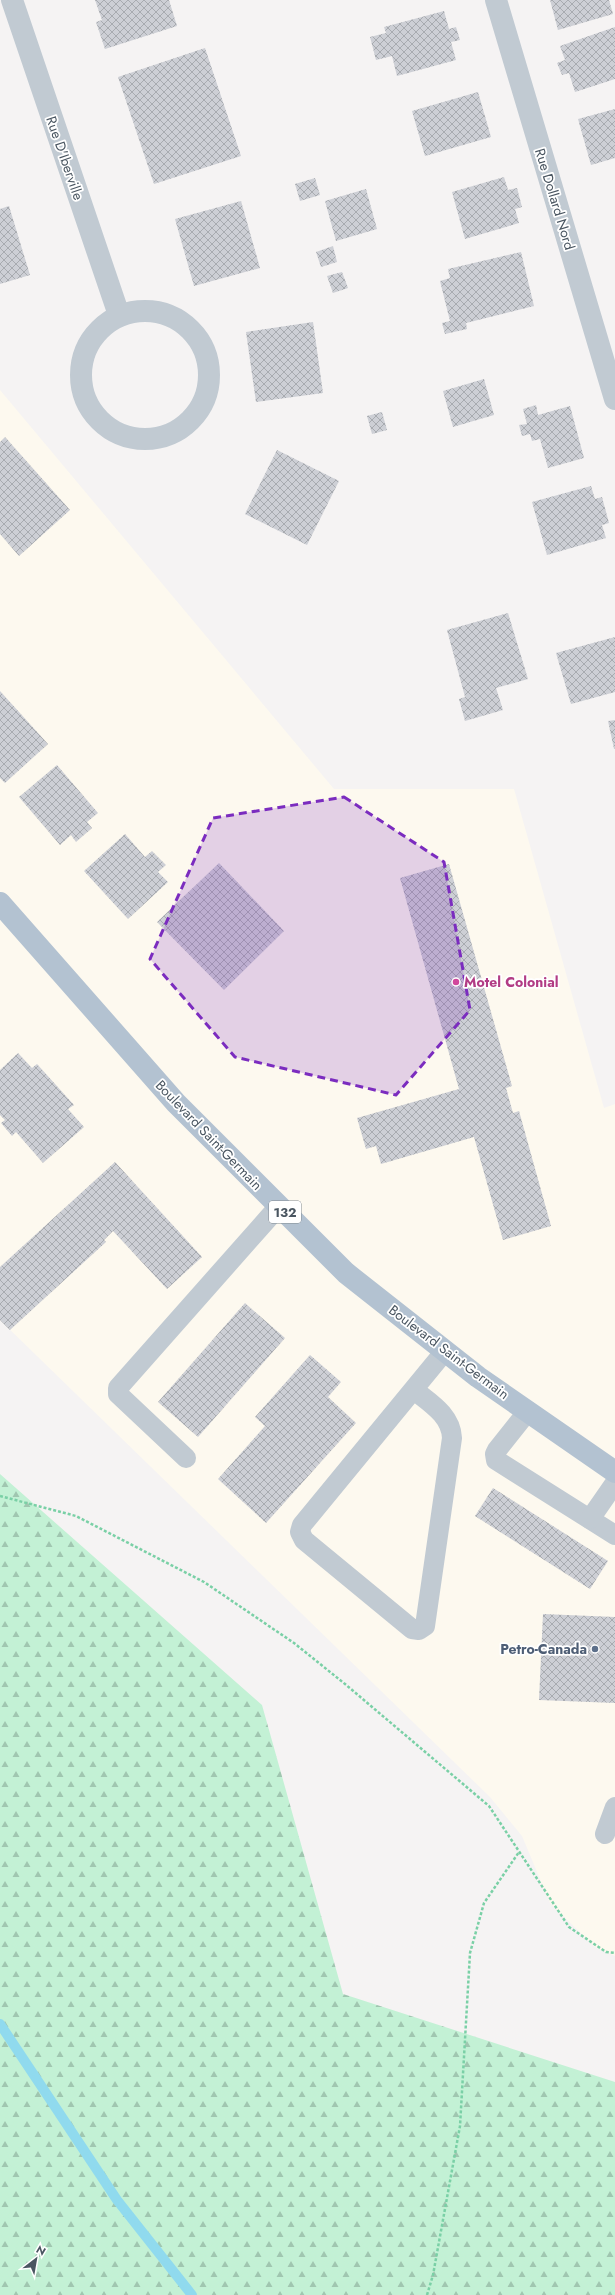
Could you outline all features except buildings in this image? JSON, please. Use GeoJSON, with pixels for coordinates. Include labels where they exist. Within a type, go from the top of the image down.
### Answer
{"type":"FeatureCollection","features":[{"type":"Feature","properties":{"kind":"main road","name":"Boulevard Saint-Germain"},"geometry":{"type":"LineString","coordinates":[[0,902],[176,1103],[346,1273],[446,1351],[615,1472]]}},
{"type":"Feature","properties":{"kind":"street","name":"Rue D'Iberville"},"geometry":{"type":"LineString","coordinates":[[12,0],[119,316]]}},
{"type":"Feature","properties":{"kind":"street","name":"Rue Dollard Nord"},"geometry":{"type":"LineString","coordinates":[[496,0],[615,399]]}},
{"type":"Feature","properties":{"kind":"street"},"geometry":{"type":"LineString","coordinates":[[140,310],[161,313],[180,321],[196,336],[206,354],[210,375],[206,396],[200,408],[181,429],[162,438],[140,440],[119,435],[101,423],[88,406],[80,386],[80,364],[88,344],[101,327],[119,316],[140,310]]}},
{"type":"Feature","properties":{"kind":"lane"},"geometry":{"type":"LineString","coordinates":[[186,1458],[118,1394],[118,1388],[279,1206]]}},
{"type":"Feature","properties":{"kind":"lane"},"geometry":{"type":"LineString","coordinates":[[414,1390],[447,1418],[452,1428],[452,1438],[425,1626],[420,1630],[412,1629],[304,1540],[300,1532],[302,1525],[446,1351]]}},
{"type":"Feature","properties":{"kind":"lane"},"geometry":{"type":"LineString","coordinates":[[528,1411],[497,1450],[496,1460],[615,1535]]}},
{"type":"Feature","properties":{"kind":"lane"},"geometry":{"type":"LineString","coordinates":[[590,1520],[615,1483]]}},
{"type":"Feature","properties":{"kind":"lane"},"geometry":{"type":"LineString","coordinates":[[605,1834],[615,1807]]}},
{"type":"Feature","properties":{"kind":"path"},"geometry":{"type":"LineString","coordinates":[[0,1496],[76,1516],[204,1582],[294,1643],[345,1684],[489,1806],[569,1927],[606,1952],[615,1953]]}},
{"type":"Feature","properties":{"kind":"path"},"geometry":{"type":"LineString","coordinates":[[427,2295],[433,2276],[460,2126],[470,1953],[484,1903],[519,1852]]}},
{"type":"Feature","properties":{"kind":"highlighted area"},"geometry":{"type":"Polygon","coordinates":[[[344,797],[444,862],[470,1010],[396,1095],[235,1057],[150,959],[213,818],[344,797]]]}},
{"type":"Feature","properties":{"kind":"shaded area"},"geometry":{"type":"Polygon","coordinates":[[[0,390],[334,789],[514,789],[604,1108],[615,1104],[615,1956],[595,1947],[550,1903],[522,1836],[490,1797],[0,1320],[0,390]]]}},
{"type":"Feature","properties":{"kind":"green space"},"geometry":{"type":"Polygon","coordinates":[[[0,1474],[262,1705],[343,1994],[615,2082],[615,2295],[0,2295],[0,1474]]]}},
{"type":"Feature","properties":{"kind":"waterway"},"geometry":{"type":"LineString","coordinates":[[0,2024],[117,2200],[192,2295]]}},
{"type":"Feature","properties":{"kind":"place","name":"Motel Colonial"},"geometry":{"type":"Point","coordinates":[456,982]}},
{"type":"Feature","properties":{"kind":"place","name":"Petro-Canada"},"geometry":{"type":"Point","coordinates":[595,1649]}}]}
